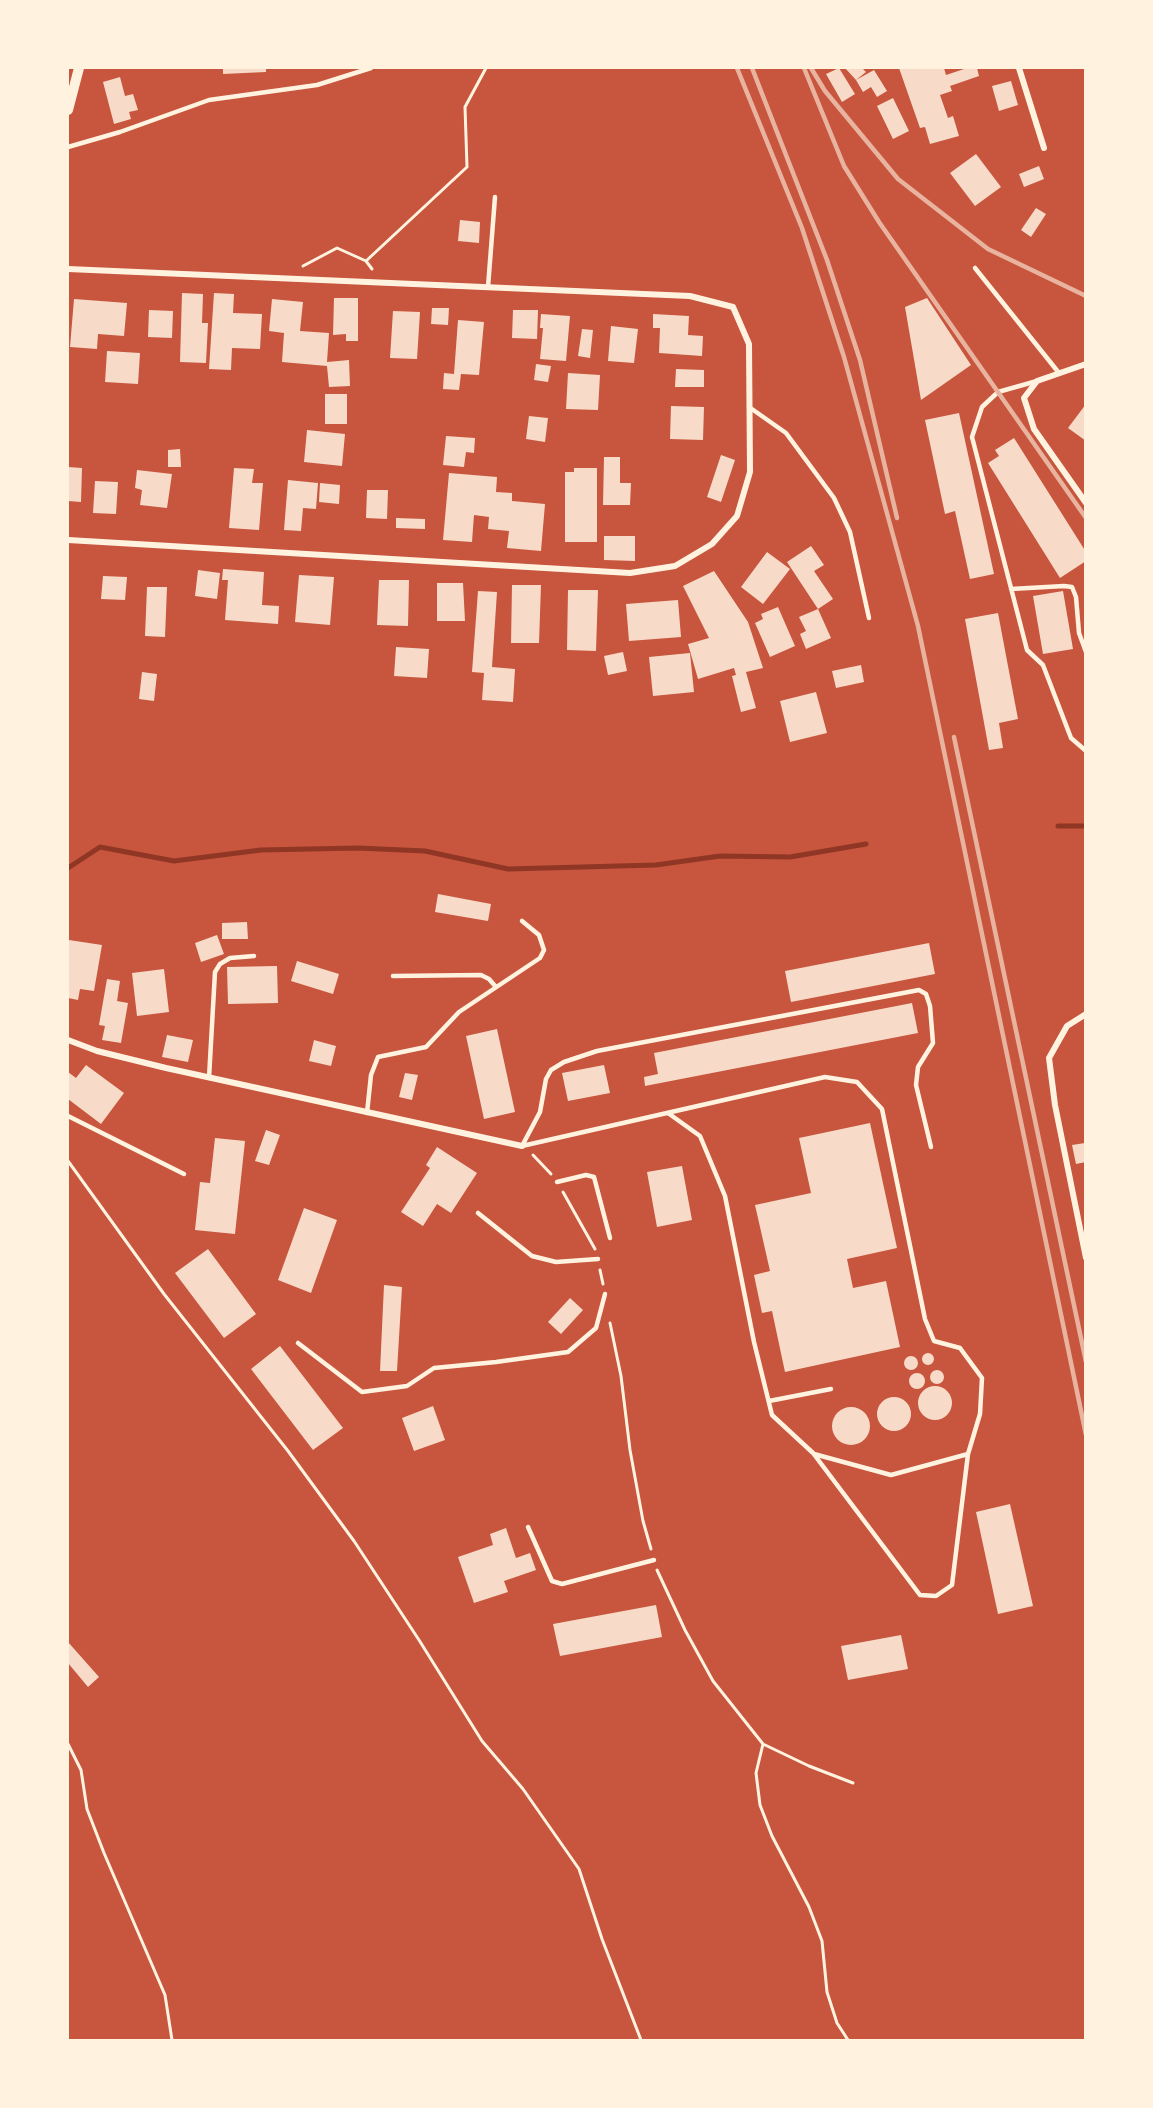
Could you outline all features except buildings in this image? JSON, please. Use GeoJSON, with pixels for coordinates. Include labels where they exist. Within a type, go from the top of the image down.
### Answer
{"type":"FeatureCollection","features":[{"type":"Feature","properties":{"kind":"street"},"geometry":{"type":"LineString","coordinates":[[68,110],[79,68]]}},
{"type":"Feature","properties":{"kind":"street"},"geometry":{"type":"LineString","coordinates":[[1019,68],[1044,148]]}},
{"type":"Feature","properties":{"kind":"street"},"geometry":{"type":"LineString","coordinates":[[68,268],[690,296],[733,307],[748,344],[750,472],[737,516],[712,544],[675,566],[630,573],[68,540]]}},
{"type":"Feature","properties":{"kind":"street"},"geometry":{"type":"LineString","coordinates":[[1086,364],[1037,381],[1024,398],[1034,429],[1086,503]]}},
{"type":"Feature","properties":{"kind":"street"},"geometry":{"type":"LineString","coordinates":[[1086,1014],[1067,1026],[1048,1058],[1055,1105],[1086,1258]]}},
{"type":"Feature","properties":{"kind":"street"},"geometry":{"type":"LineString","coordinates":[[68,1040],[97,1051],[209,1078],[522,1146]]}},
{"type":"Feature","properties":{"kind":"lane"},"geometry":{"type":"LineString","coordinates":[[68,147],[120,132],[209,100],[317,85],[372,68]]}},
{"type":"Feature","properties":{"kind":"lane"},"geometry":{"type":"LineString","coordinates":[[488,287],[495,197]]}},
{"type":"Feature","properties":{"kind":"lane"},"geometry":{"type":"LineString","coordinates":[[975,268],[1059,374]]}},
{"type":"Feature","properties":{"kind":"lane"},"geometry":{"type":"LineString","coordinates":[[1037,381],[998,392],[982,407],[972,437],[1027,650],[1043,665],[1071,738],[1086,751]]}},
{"type":"Feature","properties":{"kind":"lane"},"geometry":{"type":"LineString","coordinates":[[749,407],[786,433],[834,498],[850,532],[869,618]]}},
{"type":"Feature","properties":{"kind":"lane"},"geometry":{"type":"LineString","coordinates":[[1011,589],[1072,587],[1076,597],[1080,633],[1086,652]]}},
{"type":"Feature","properties":{"kind":"lane"},"geometry":{"type":"LineString","coordinates":[[367,1113],[371,1075],[378,1057],[426,1047],[459,1012],[540,958],[544,950],[539,935],[522,921]]}},
{"type":"Feature","properties":{"kind":"lane"},"geometry":{"type":"LineString","coordinates":[[209,1078],[216,972],[220,964],[230,958],[254,957]]}},
{"type":"Feature","properties":{"kind":"lane"},"geometry":{"type":"LineString","coordinates":[[393,976],[481,975],[489,979],[496,987]]}},
{"type":"Feature","properties":{"kind":"lane"},"geometry":{"type":"LineString","coordinates":[[522,1146],[540,1112],[546,1079],[551,1070],[564,1062],[597,1051],[919,990],[926,994],[930,1006],[933,1043],[918,1067],[916,1085],[931,1147]]}},
{"type":"Feature","properties":{"kind":"lane"},"geometry":{"type":"LineString","coordinates":[[522,1146],[825,1077],[857,1082],[882,1109],[926,1319],[934,1341],[960,1348],[982,1378],[980,1414],[968,1454],[952,1585],[936,1596],[920,1595],[813,1453],[772,1415],[754,1342],[725,1196],[700,1136],[668,1113]]}},
{"type":"Feature","properties":{"kind":"lane"},"geometry":{"type":"LineString","coordinates":[[68,1116],[184,1174]]}},
{"type":"Feature","properties":{"kind":"lane"},"geometry":{"type":"LineString","coordinates":[[557,1182],[586,1175],[594,1177],[610,1238]]}},
{"type":"Feature","properties":{"kind":"lane"},"geometry":{"type":"LineString","coordinates":[[478,1213],[532,1256],[556,1262],[598,1259]]}},
{"type":"Feature","properties":{"kind":"lane"},"geometry":{"type":"LineString","coordinates":[[298,1343],[362,1392],[407,1386],[434,1368],[568,1352],[596,1328],[605,1294]]}},
{"type":"Feature","properties":{"kind":"lane"},"geometry":{"type":"LineString","coordinates":[[769,1401],[831,1389]]}},
{"type":"Feature","properties":{"kind":"lane"},"geometry":{"type":"LineString","coordinates":[[813,1453],[891,1475],[968,1454]]}},
{"type":"Feature","properties":{"kind":"lane"},"geometry":{"type":"LineString","coordinates":[[528,1527],[552,1581],[562,1584],[654,1560]]}},
{"type":"Feature","properties":{"kind":"path"},"geometry":{"type":"LineString","coordinates":[[366,261],[467,167],[465,107],[486,68]]}},
{"type":"Feature","properties":{"kind":"path"},"geometry":{"type":"LineString","coordinates":[[282,278],[337,248],[366,261],[377,282]]}},
{"type":"Feature","properties":{"kind":"path"},"geometry":{"type":"LineString","coordinates":[[522,1146],[540,1160],[557,1182],[596,1251],[621,1376],[626,1426],[643,1521],[657,1571],[685,1630],[712,1681],[763,1744],[809,1766],[853,1783]]}},
{"type":"Feature","properties":{"kind":"path"},"geometry":{"type":"LineString","coordinates":[[68,1161],[164,1294],[288,1451],[354,1541],[482,1741],[523,1789],[579,1869],[602,1939],[641,2040]]}},
{"type":"Feature","properties":{"kind":"path"},"geometry":{"type":"LineString","coordinates":[[68,1744],[81,1770],[87,1809],[104,1853],[165,1995],[172,2040]]}},
{"type":"Feature","properties":{"kind":"path"},"geometry":{"type":"LineString","coordinates":[[763,1744],[756,1773],[760,1805],[772,1836],[809,1907],[822,1941],[827,1992],[837,2023],[848,2040]]}},
{"type":"Feature","properties":{"kind":"waterway"},"geometry":{"type":"LineString","coordinates":[[1058,826],[1086,826]]}},
{"type":"Feature","properties":{"kind":"waterway"},"geometry":{"type":"LineString","coordinates":[[68,868],[100,847],[174,861],[261,850],[358,848],[425,851],[508,869],[656,865],[720,856],[790,857],[866,844]]}},
{"type":"Feature","properties":{"kind":"railway"},"geometry":{"type":"LineString","coordinates":[[737,68],[802,228],[844,357],[918,626],[1086,1435]]}},
{"type":"Feature","properties":{"kind":"railway"},"geometry":{"type":"LineString","coordinates":[[752,68],[827,260],[860,360],[897,518]]}},
{"type":"Feature","properties":{"kind":"railway"},"geometry":{"type":"LineString","coordinates":[[804,68],[844,166],[879,222],[1086,518]]}},
{"type":"Feature","properties":{"kind":"railway"},"geometry":{"type":"LineString","coordinates":[[811,68],[825,91],[898,179],[988,249],[1086,296]]}},
{"type":"Feature","properties":{"kind":"railway"},"geometry":{"type":"LineString","coordinates":[[954,737],[1086,1362]]}}]}
